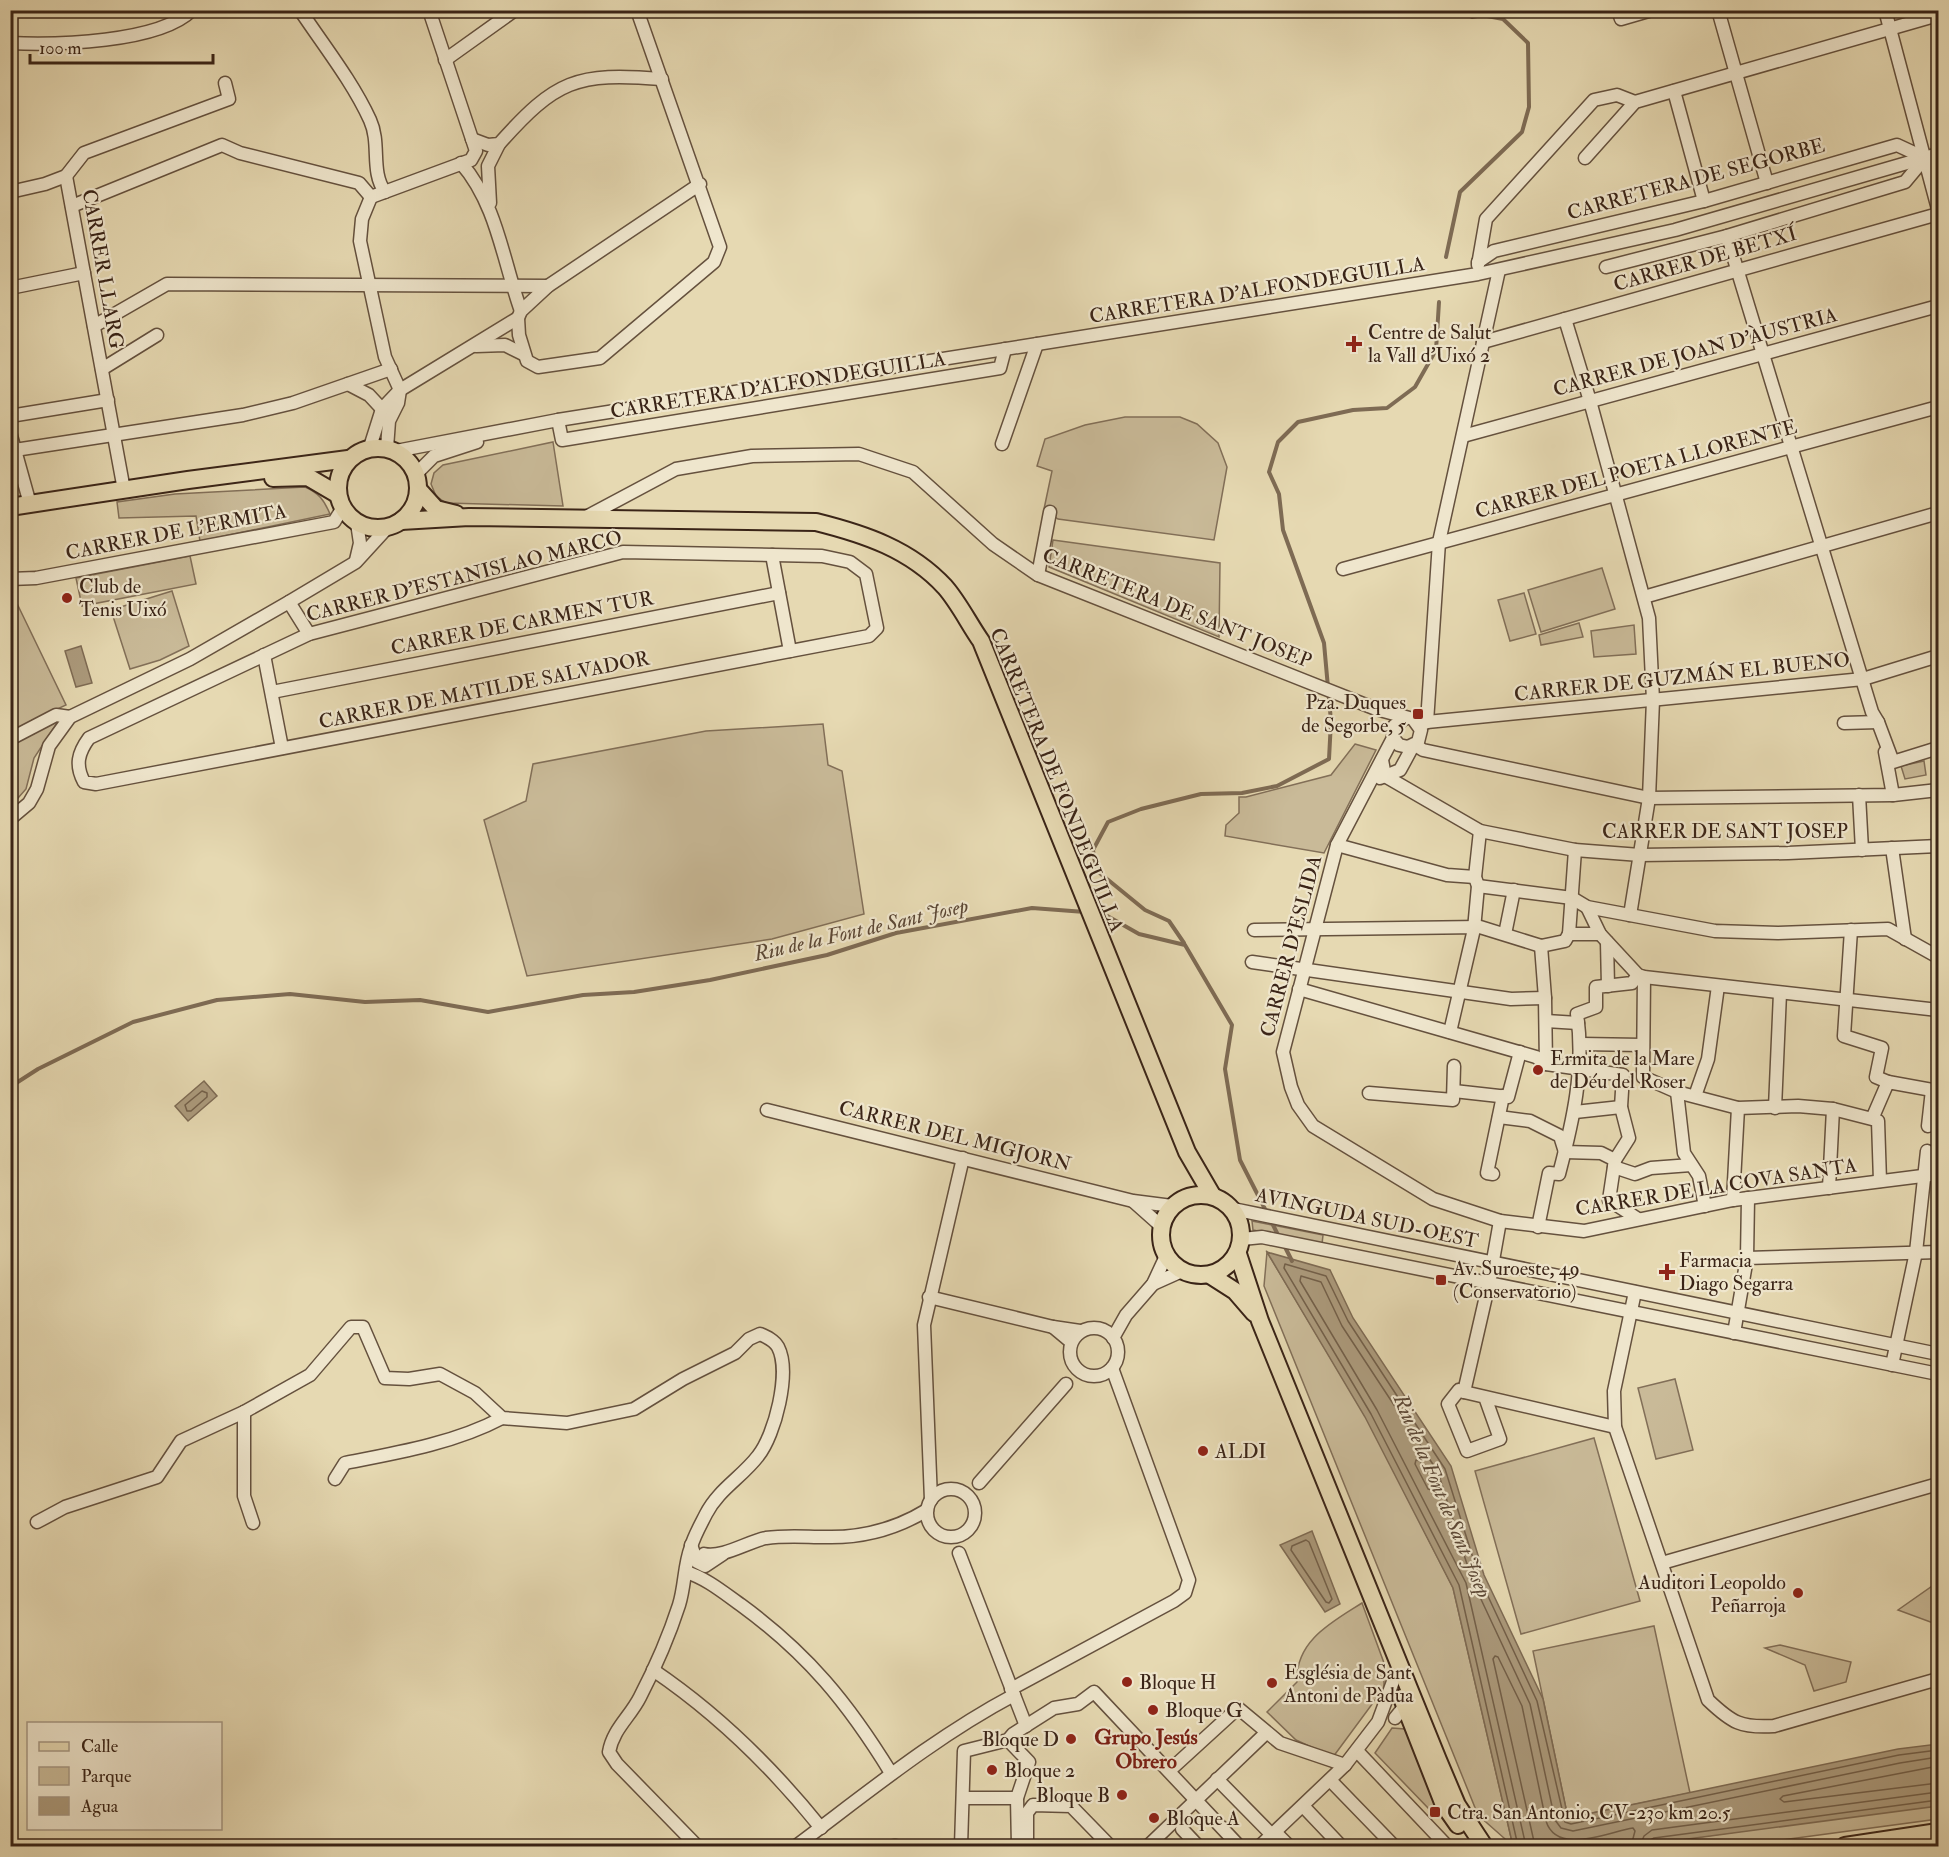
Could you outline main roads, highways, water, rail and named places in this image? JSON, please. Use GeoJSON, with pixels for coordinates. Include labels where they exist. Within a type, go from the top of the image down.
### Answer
{"type":"FeatureCollection","features":[{"type":"Feature","properties":{"kind":"main road"},"geometry":{"type":"LineString","coordinates":[[10,507],[188,480],[348,459],[384,449],[408,461],[417,481],[414,506],[394,524],[370,528],[357,523],[340,502],[308,477],[188,480]]}},
{"type":"Feature","properties":{"kind":"main road"},"geometry":{"type":"LineString","coordinates":[[340,502],[339,475],[348,459]]}},
{"type":"Feature","properties":{"kind":"main road","name":"CARRETERA DE FONDEGUILLA"},"geometry":{"type":"LineString","coordinates":[[417,481],[436,509],[469,517]]}},
{"type":"Feature","properties":{"kind":"main road","name":"CARRETERA DE FONDEGUILLA"},"geometry":{"type":"LineString","coordinates":[[394,524],[469,517],[816,522],[861,533],[902,552],[945,588],[981,641],[1187,1152],[1212,1195]]}},
{"type":"Feature","properties":{"kind":"main road","name":"CARRETERA DE FONDEGUILLA"},"geometry":{"type":"LineString","coordinates":[[1178,1202],[1188,1174],[1187,1152]]}},
{"type":"Feature","properties":{"kind":"main road"},"geometry":{"type":"LineString","coordinates":[[1260,1321],[1235,1291],[1210,1275],[1182,1271],[1166,1256],[1161,1242],[1161,1226],[1178,1202],[1212,1195],[1241,1211],[1240,1246],[1260,1321],[1379,1619],[1457,1805],[1484,1846]]}},
{"type":"Feature","properties":{"kind":"main road"},"geometry":{"type":"LineString","coordinates":[[1210,1275],[1226,1268],[1240,1246]]}},
{"type":"Feature","properties":{"kind":"main road"},"geometry":{"type":"LineString","coordinates":[[1379,1619],[1403,1715],[1444,1805],[1472,1846]]}},
{"type":"Feature","properties":{"kind":"main road"},"geometry":{"type":"LineString","coordinates":[[1845,1846],[1938,1832]]}},
{"type":"Feature","properties":{"kind":"water"},"geometry":{"type":"Polygon","coordinates":[[[81,646],[92,683],[76,687],[65,651],[81,646]]]}},
{"type":"Feature","properties":{"kind":"water"},"geometry":{"type":"Polygon","coordinates":[[[204,1081],[217,1096],[188,1121],[175,1106],[204,1081]]]}},
{"type":"Feature","properties":{"kind":"water"},"geometry":{"type":"Polygon","coordinates":[[[1267,1252],[1330,1270],[1353,1318],[1451,1466],[1484,1575],[1543,1699],[1568,1818],[1898,1749],[1938,1744],[1938,1806],[1635,1846],[1513,1846],[1453,1588],[1365,1417],[1267,1252]]]}},
{"type":"Feature","properties":{"kind":"water"},"geometry":{"type":"Polygon","coordinates":[[[1312,1531],[1340,1604],[1325,1612],[1280,1545],[1312,1531]]]}},
{"type":"Feature","properties":{"kind":"waterway"},"geometry":{"type":"LineString","coordinates":[[1425,10],[1434,14],[1460,11],[1472,17],[1482,15],[1503,19],[1528,43],[1529,107],[1522,132],[1460,192],[1446,257]]}},
{"type":"Feature","properties":{"kind":"waterway"},"geometry":{"type":"LineString","coordinates":[[1184,943],[1169,921],[1145,910],[1096,870],[1093,850],[1108,822],[1141,809],[1201,794],[1242,793],[1277,786],[1329,759],[1331,721],[1324,643],[1283,530],[1279,494],[1269,472],[1278,442],[1298,422],[1353,410],[1387,408],[1415,387],[1436,350],[1439,302]]}},
{"type":"Feature","properties":{"kind":"waterway","name":"Riu de la Font de Sant Josep"},"geometry":{"type":"LineString","coordinates":[[10,1087],[38,1069],[133,1022],[217,1000],[290,994],[365,1002],[420,1000],[488,1012],[583,995],[634,992],[710,980],[827,955],[896,933],[1032,908],[1085,912]]}},
{"type":"Feature","properties":{"kind":"waterway","name":"Riu de la Font de Sant Josep"},"geometry":{"type":"LineString","coordinates":[[1095,913],[1102,913],[1139,934],[1185,945],[1232,1025],[1225,1069],[1240,1160],[1267,1213]]}},
{"type":"Feature","properties":{"kind":"waterway","name":"Riu de la Font de Sant Josep"},"geometry":{"type":"LineString","coordinates":[[1270,1219],[1279,1237]]}},
{"type":"Feature","properties":{"kind":"waterway","name":"Riu de la Font de Sant Josep"},"geometry":{"type":"LineString","coordinates":[[1283,1243],[1292,1261]]}},
{"type":"Feature","properties":{"kind":"place","name":"Centre de Salut la Vall d'Uixó 2"},"geometry":{"type":"Point","coordinates":[1354,344]}},
{"type":"Feature","properties":{"kind":"place","name":"Club de Tenis Uixó"},"geometry":{"type":"Point","coordinates":[67,598]}},
{"type":"Feature","properties":{"kind":"place","name":"Pza. Duques de Segorbe, 5"},"geometry":{"type":"Point","coordinates":[1418,714]}},
{"type":"Feature","properties":{"kind":"place","name":"Ermita de la Mare de Déu del Roser"},"geometry":{"type":"Point","coordinates":[1538,1070]}},
{"type":"Feature","properties":{"kind":"place","name":"Farmacia Diago Segarra"},"geometry":{"type":"Point","coordinates":[1667,1272]}},
{"type":"Feature","properties":{"kind":"place","name":"Av. Suroeste, 49 (Conservatorio)"},"geometry":{"type":"Point","coordinates":[1441,1280]}},
{"type":"Feature","properties":{"kind":"place","name":"ALDI"},"geometry":{"type":"Point","coordinates":[1203,1451]}},
{"type":"Feature","properties":{"kind":"place","name":"Auditori Leopoldo Peñarroja"},"geometry":{"type":"Point","coordinates":[1798,1593]}},
{"type":"Feature","properties":{"kind":"place","name":"Bloque H"},"geometry":{"type":"Point","coordinates":[1127,1682]}},
{"type":"Feature","properties":{"kind":"place","name":"Església de Sant Antoni de Pàdua"},"geometry":{"type":"Point","coordinates":[1272,1683]}},
{"type":"Feature","properties":{"kind":"place","name":"Bloque G"},"geometry":{"type":"Point","coordinates":[1153,1710]}},
{"type":"Feature","properties":{"kind":"place","name":"Bloque D"},"geometry":{"type":"Point","coordinates":[1071,1739]}},
{"type":"Feature","properties":{"kind":"place","name":"Bloque 2"},"geometry":{"type":"Point","coordinates":[992,1770]}},
{"type":"Feature","properties":{"kind":"place","name":"Bloque B"},"geometry":{"type":"Point","coordinates":[1122,1795]}},
{"type":"Feature","properties":{"kind":"place","name":"Ctra. San Antonio, CV-230 km 20.5"},"geometry":{"type":"Point","coordinates":[1435,1812]}},
{"type":"Feature","properties":{"kind":"place","name":"Bloque A"},"geometry":{"type":"Point","coordinates":[1154,1818]}},
{"type":"Feature","properties":{"kind":"district","name":"Grupo Jesús Obrero"},"geometry":{"type":"Point","coordinates":[1146,1749]}}]}
